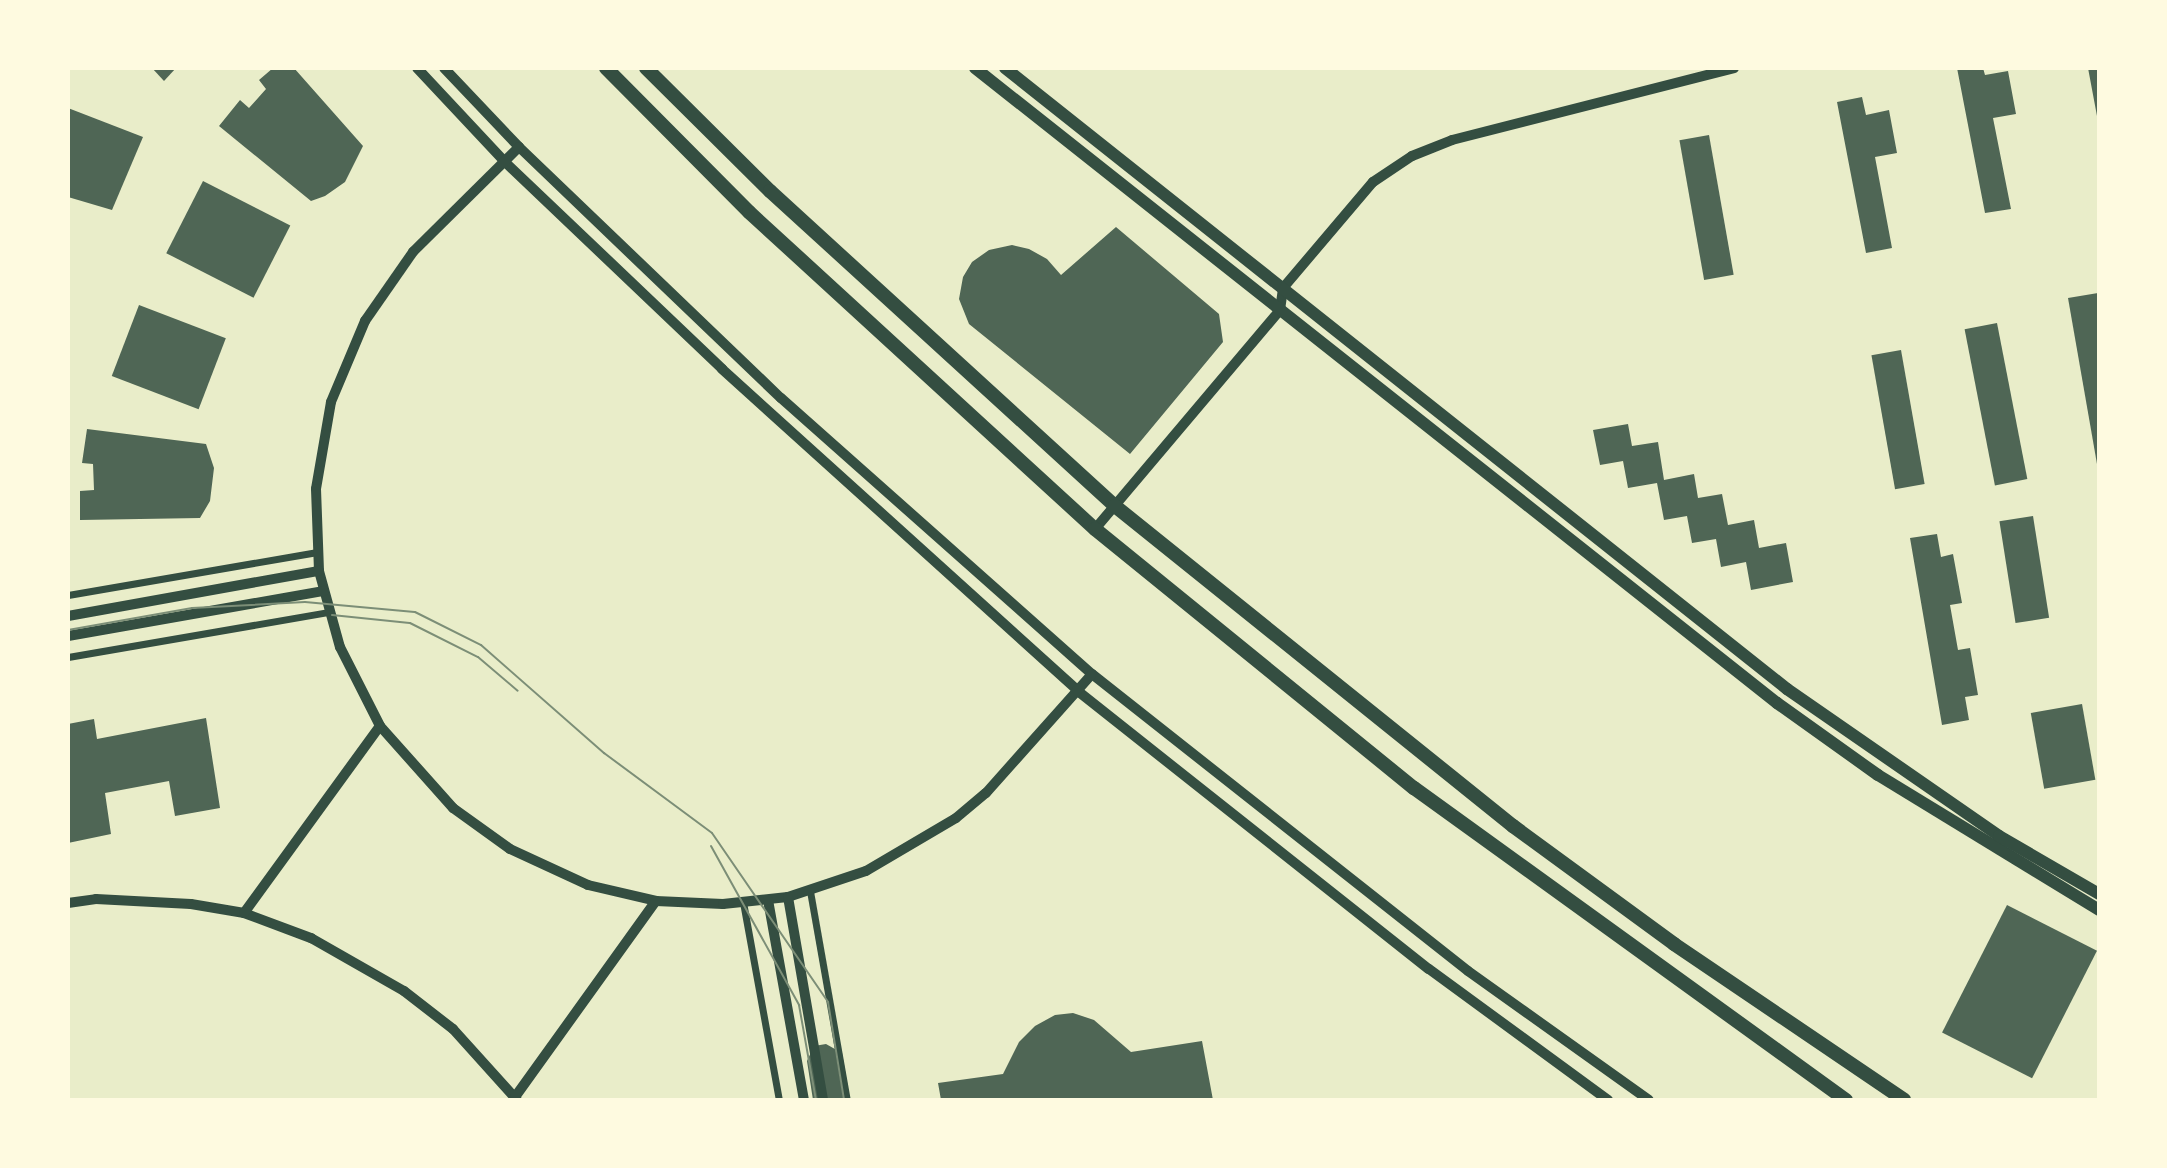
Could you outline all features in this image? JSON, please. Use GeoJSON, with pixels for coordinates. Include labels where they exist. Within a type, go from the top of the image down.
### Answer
{"type":"FeatureCollection","features":[{"type":"Feature","properties":{"kind":"highway"},"geometry":{"type":"LineString","coordinates":[[606,68],[749,212],[1095,529],[1414,788],[1846,1100]]}},
{"type":"Feature","properties":{"kind":"highway"},"geometry":{"type":"LineString","coordinates":[[646,68],[770,191],[1115,506],[1514,826],[1675,944],[1904,1100]]}},
{"type":"Feature","properties":{"kind":"main road"},"geometry":{"type":"LineString","coordinates":[[975,68],[1777,703],[1878,775],[2099,910]]}},
{"type":"Feature","properties":{"kind":"main road"},"geometry":{"type":"LineString","coordinates":[[1010,70],[1831,722],[1999,836],[2099,894]]}},
{"type":"Feature","properties":{"kind":"street"},"geometry":{"type":"LineString","coordinates":[[417,68],[505,162],[722,369],[1079,692],[1429,968],[1608,1100]]}},
{"type":"Feature","properties":{"kind":"street"},"geometry":{"type":"LineString","coordinates":[[444,68],[519,147],[780,398],[1092,674],[1468,971],[1649,1100]]}},
{"type":"Feature","properties":{"kind":"street"},"geometry":{"type":"LineString","coordinates":[[1095,529],[1280,310],[1283,288],[1373,182],[1412,156],[1452,140],[1734,68]]}},
{"type":"Feature","properties":{"kind":"street"},"geometry":{"type":"LineString","coordinates":[[999,87],[1010,70]]}},
{"type":"Feature","properties":{"kind":"street"},"geometry":{"type":"LineString","coordinates":[[519,147],[413,252],[365,321],[341,373],[321,445],[316,489],[317,552],[328,612],[340,647],[380,726],[428,785],[482,833],[588,885],[656,901],[768,901],[810,891],[891,859],[956,818],[986,793],[1079,692],[1092,674]]}},
{"type":"Feature","properties":{"kind":"street"},"geometry":{"type":"LineString","coordinates":[[68,595],[317,552]]}},
{"type":"Feature","properties":{"kind":"street"},"geometry":{"type":"LineString","coordinates":[[68,616],[319,571]]}},
{"type":"Feature","properties":{"kind":"street"},"geometry":{"type":"LineString","coordinates":[[68,636],[324,591]]}},
{"type":"Feature","properties":{"kind":"street"},"geometry":{"type":"LineString","coordinates":[[68,657],[328,612]]}},
{"type":"Feature","properties":{"kind":"street"},"geometry":{"type":"LineString","coordinates":[[244,913],[380,726]]}},
{"type":"Feature","properties":{"kind":"street"},"geometry":{"type":"LineString","coordinates":[[810,891],[847,1100]]}},
{"type":"Feature","properties":{"kind":"street"},"geometry":{"type":"LineString","coordinates":[[788,897],[823,1100]]}},
{"type":"Feature","properties":{"kind":"street"},"geometry":{"type":"LineString","coordinates":[[68,903],[141,900],[244,913],[311,938],[404,991],[453,1029],[516,1098],[656,901]]}},
{"type":"Feature","properties":{"kind":"street"},"geometry":{"type":"LineString","coordinates":[[768,901],[804,1100]]}},
{"type":"Feature","properties":{"kind":"street"},"geometry":{"type":"LineString","coordinates":[[743,902],[779,1100]]}},
{"type":"Feature","properties":{"kind":"building"},"geometry":{"type":"Polygon","coordinates":[[[152,68],[176,68],[164,81],[152,68]]]}},
{"type":"Feature","properties":{"kind":"building"},"geometry":{"type":"Polygon","coordinates":[[[273,68],[294,68],[363,146],[345,182],[325,196],[311,201],[219,126],[240,100],[249,108],[266,89],[259,80],[273,68]]]}},
{"type":"Feature","properties":{"kind":"building"},"geometry":{"type":"Polygon","coordinates":[[[1957,68],[1983,68],[1985,75],[2008,71],[2016,114],[1993,118],[2011,209],[1985,213],[1957,68]]]}},
{"type":"Feature","properties":{"kind":"building"},"geometry":{"type":"Polygon","coordinates":[[[2088,68],[2099,68],[2097,116],[2088,68]]]}},
{"type":"Feature","properties":{"kind":"building"},"geometry":{"type":"Polygon","coordinates":[[[1862,97],[1866,115],[1889,110],[1897,153],[1875,157],[1892,248],[1866,253],[1837,102],[1862,97]]]}},
{"type":"Feature","properties":{"kind":"building"},"geometry":{"type":"Polygon","coordinates":[[[68,108],[143,137],[112,210],[68,197],[68,108]]]}},
{"type":"Feature","properties":{"kind":"building"},"geometry":{"type":"Polygon","coordinates":[[[1709,135],[1734,275],[1704,280],[1679,140],[1709,135]]]}},
{"type":"Feature","properties":{"kind":"building"},"geometry":{"type":"Polygon","coordinates":[[[203,181],[290,225],[254,298],[166,253],[203,181]]]}},
{"type":"Feature","properties":{"kind":"building"},"geometry":{"type":"Polygon","coordinates":[[[1116,227],[1219,314],[1223,342],[1130,454],[969,324],[959,299],[963,277],[972,262],[989,250],[1012,245],[1029,249],[1047,259],[1061,275],[1116,227]]]}},
{"type":"Feature","properties":{"kind":"building"},"geometry":{"type":"Polygon","coordinates":[[[2098,293],[2099,464],[2097,464],[2068,298],[2098,293]]]}},
{"type":"Feature","properties":{"kind":"building"},"geometry":{"type":"Polygon","coordinates":[[[139,305],[226,338],[199,409],[112,376],[139,305]]]}},
{"type":"Feature","properties":{"kind":"building"},"geometry":{"type":"Polygon","coordinates":[[[1997,323],[2027,479],[1995,485],[1965,329],[1997,323]]]}},
{"type":"Feature","properties":{"kind":"building"},"geometry":{"type":"Polygon","coordinates":[[[1901,350],[1925,484],[1895,489],[1871,355],[1901,350]]]}},
{"type":"Feature","properties":{"kind":"building"},"geometry":{"type":"Polygon","coordinates":[[[1628,424],[1632,446],[1658,442],[1664,480],[1694,474],[1698,498],[1722,494],[1728,525],[1754,520],[1759,548],[1786,543],[1793,582],[1751,590],[1746,562],[1721,567],[1716,539],[1692,543],[1687,516],[1664,520],[1657,483],[1628,488],[1623,461],[1600,465],[1593,430],[1628,424]]]}},
{"type":"Feature","properties":{"kind":"building"},"geometry":{"type":"Polygon","coordinates":[[[87,429],[206,444],[214,468],[210,501],[200,518],[80,520],[80,491],[94,490],[93,464],[82,463],[87,429]]]}},
{"type":"Feature","properties":{"kind":"building"},"geometry":{"type":"Polygon","coordinates":[[[2033,516],[2049,618],[2016,623],[1999,521],[2033,516]]]}},
{"type":"Feature","properties":{"kind":"building"},"geometry":{"type":"Polygon","coordinates":[[[1937,534],[1941,557],[1953,554],[1962,603],[1950,605],[1958,650],[1970,648],[1978,695],[1965,697],[1969,720],[1942,725],[1910,538],[1937,534]]]}},
{"type":"Feature","properties":{"kind":"building"},"geometry":{"type":"Polygon","coordinates":[[[2082,704],[2095,780],[2044,789],[2031,713],[2082,704]]]}},
{"type":"Feature","properties":{"kind":"building"},"geometry":{"type":"Polygon","coordinates":[[[206,718],[220,808],[175,816],[169,781],[105,793],[111,834],[68,843],[68,724],[94,719],[97,739],[206,718]]]}},
{"type":"Feature","properties":{"kind":"building"},"geometry":{"type":"Polygon","coordinates":[[[2007,905],[2097,951],[2032,1078],[1942,1032],[2007,905]]]}},
{"type":"Feature","properties":{"kind":"building"},"geometry":{"type":"Polygon","coordinates":[[[1073,1013],[1094,1020],[1131,1052],[1202,1041],[1213,1100],[941,1100],[938,1083],[1003,1074],[1019,1042],[1035,1026],[1055,1015],[1073,1013]]]}},
{"type":"Feature","properties":{"kind":"building"},"geometry":{"type":"Polygon","coordinates":[[[826,1044],[842,1053],[850,1100],[813,1100],[807,1061],[814,1046],[826,1044]]]}},
{"type":"Feature","properties":{"kind":"tram line"},"geometry":{"type":"LineString","coordinates":[[68,630],[192,608],[305,602],[415,612],[481,645],[604,753],[712,833],[828,1002],[844,1100]]}},
{"type":"Feature","properties":{"kind":"tram line"},"geometry":{"type":"LineString","coordinates":[[332,615],[410,623],[478,657],[518,691]]}},
{"type":"Feature","properties":{"kind":"tram line"},"geometry":{"type":"LineString","coordinates":[[711,846],[799,1005],[816,1100]]}}]}
